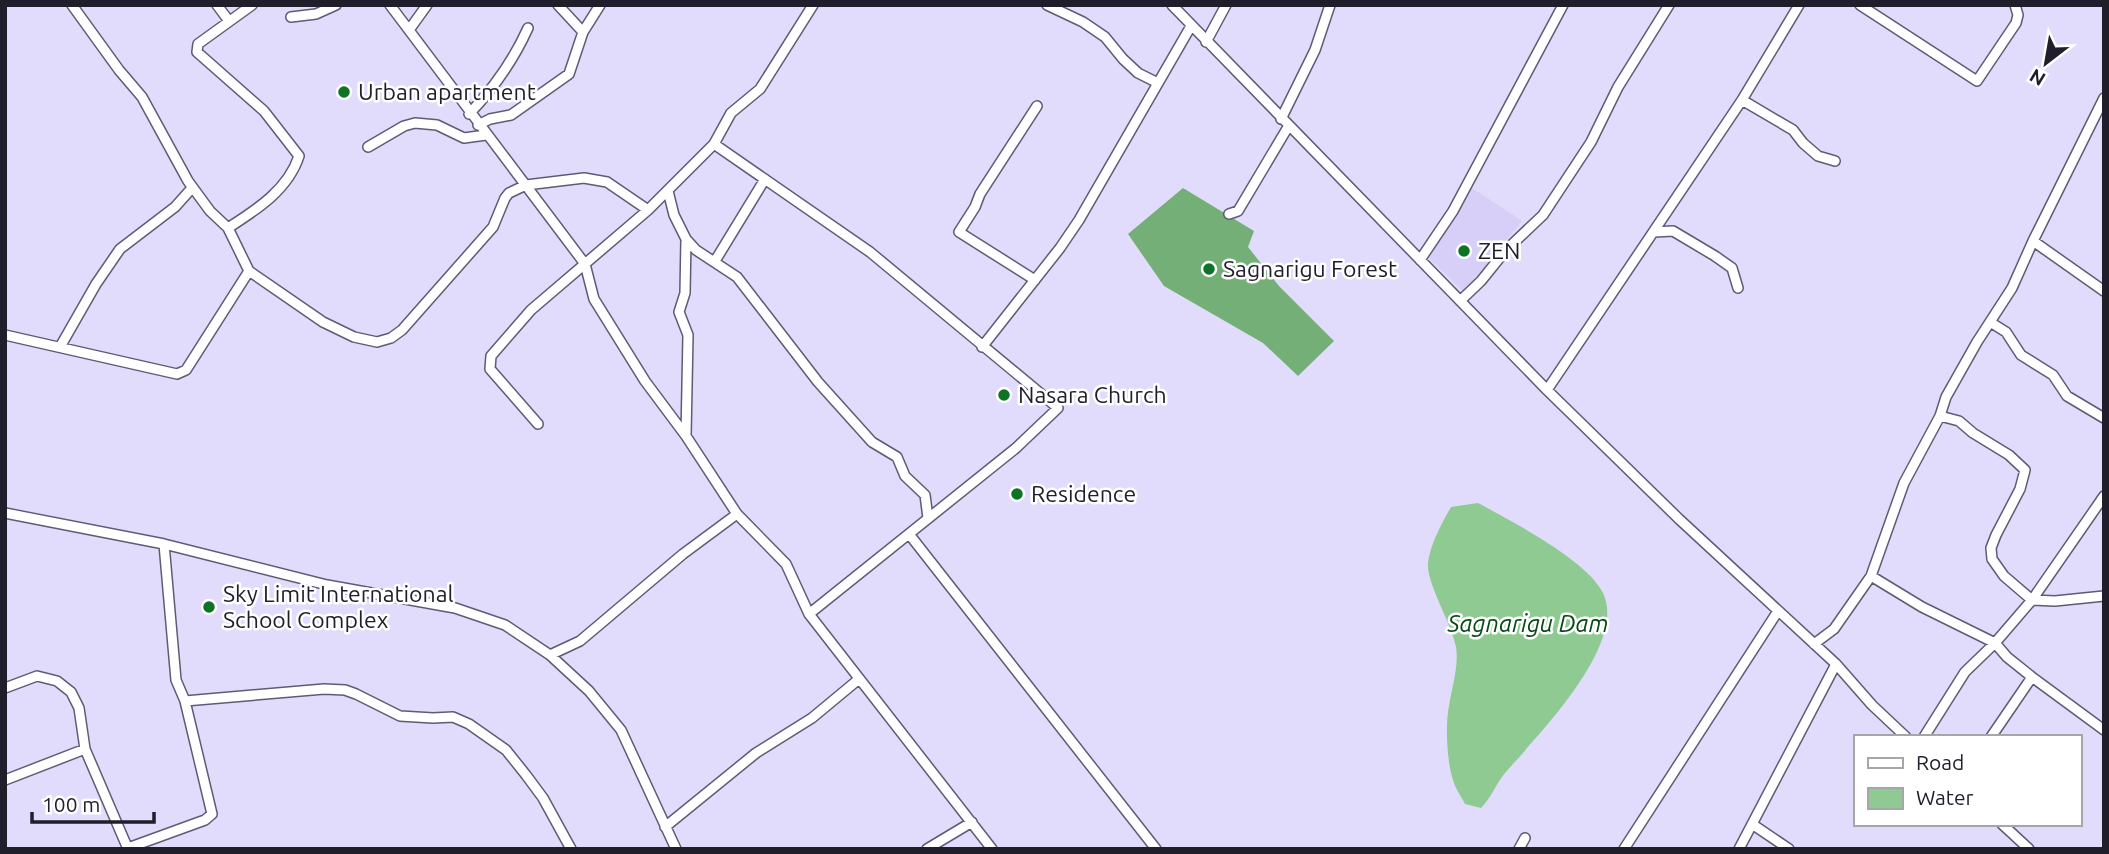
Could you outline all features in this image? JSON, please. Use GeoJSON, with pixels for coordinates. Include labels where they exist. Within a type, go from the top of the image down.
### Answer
{"type":"FeatureCollection","features":[{"type":"Feature","properties":{"kind":"street"},"geometry":{"type":"LineString","coordinates":[[72,5],[110,60],[142,97],[192,188],[228,228],[249,271],[323,322],[354,337],[377,342],[391,338],[402,330],[493,227],[509,193],[526,185],[584,178],[602,180],[648,211]]}},
{"type":"Feature","properties":{"kind":"street"},"geometry":{"type":"LineString","coordinates":[[217,5],[229,21]]}},
{"type":"Feature","properties":{"kind":"street"},"geometry":{"type":"LineString","coordinates":[[228,228],[272,196],[289,177],[299,156],[264,111],[197,52],[198,44],[252,5]]}},
{"type":"Feature","properties":{"kind":"street"},"geometry":{"type":"LineString","coordinates":[[291,17],[316,13],[336,5]]}},
{"type":"Feature","properties":{"kind":"street"},"geometry":{"type":"LineString","coordinates":[[390,5],[585,264],[594,299],[650,387],[737,514],[786,564],[809,614],[992,849]]}},
{"type":"Feature","properties":{"kind":"street"},"geometry":{"type":"LineString","coordinates":[[409,30],[427,5]]}},
{"type":"Feature","properties":{"kind":"street"},"geometry":{"type":"LineString","coordinates":[[558,5],[583,32]]}},
{"type":"Feature","properties":{"kind":"street"},"geometry":{"type":"LineString","coordinates":[[478,125],[498,117],[511,116],[569,74],[583,32],[600,5]]}},
{"type":"Feature","properties":{"kind":"street"},"geometry":{"type":"LineString","coordinates":[[538,424],[489,369],[489,360],[531,310],[648,211],[714,144],[731,113],[760,89],[813,5]]}},
{"type":"Feature","properties":{"kind":"street"},"geometry":{"type":"LineString","coordinates":[[1047,5],[1083,22],[1105,37],[1138,73],[1158,83]]}},
{"type":"Feature","properties":{"kind":"street"},"geometry":{"type":"LineString","coordinates":[[1172,5],[1547,390],[1720,557],[1836,664],[1872,705],[1904,735]]}},
{"type":"Feature","properties":{"kind":"street"},"geometry":{"type":"LineString","coordinates":[[1206,42],[1226,5]]}},
{"type":"Feature","properties":{"kind":"street"},"geometry":{"type":"LineString","coordinates":[[1281,119],[1315,50],[1330,5]]}},
{"type":"Feature","properties":{"kind":"street"},"geometry":{"type":"LineString","coordinates":[[1420,260],[1453,211],[1563,5]]}},
{"type":"Feature","properties":{"kind":"street"},"geometry":{"type":"LineString","coordinates":[[1460,301],[1542,215],[1591,142],[1618,87],[1670,5]]}},
{"type":"Feature","properties":{"kind":"street"},"geometry":{"type":"LineString","coordinates":[[1547,390],[1742,100],[1799,5]]}},
{"type":"Feature","properties":{"kind":"street"},"geometry":{"type":"LineString","coordinates":[[1860,5],[1976,81],[2016,23],[2018,15],[2015,5]]}},
{"type":"Feature","properties":{"kind":"street"},"geometry":{"type":"LineString","coordinates":[[982,347],[1079,220],[1191,26]]}},
{"type":"Feature","properties":{"kind":"street"},"geometry":{"type":"LineString","coordinates":[[470,114],[502,73],[528,28]]}},
{"type":"Feature","properties":{"kind":"street"},"geometry":{"type":"LineString","coordinates":[[1814,644],[1834,629],[1871,576],[1905,483],[1940,415],[1946,397],[2017,280],[2033,241],[2104,98]]}},
{"type":"Feature","properties":{"kind":"street"},"geometry":{"type":"LineString","coordinates":[[1742,100],[1793,130],[1803,144],[1818,156],[1835,162]]}},
{"type":"Feature","properties":{"kind":"street"},"geometry":{"type":"LineString","coordinates":[[1035,280],[959,232],[980,194],[1037,106]]}},
{"type":"Feature","properties":{"kind":"street"},"geometry":{"type":"LineString","coordinates":[[368,147],[404,125],[415,123],[437,125],[464,138],[486,135]]}},
{"type":"Feature","properties":{"kind":"street"},"geometry":{"type":"LineString","coordinates":[[1229,214],[1238,211],[1289,127]]}},
{"type":"Feature","properties":{"kind":"street"},"geometry":{"type":"LineString","coordinates":[[714,144],[870,251],[1058,408],[1016,448],[809,614]]}},
{"type":"Feature","properties":{"kind":"street"},"geometry":{"type":"LineString","coordinates":[[715,261],[765,179]]}},
{"type":"Feature","properties":{"kind":"street"},"geometry":{"type":"LineString","coordinates":[[60,346],[120,249],[175,207],[192,188]]}},
{"type":"Feature","properties":{"kind":"street"},"geometry":{"type":"LineString","coordinates":[[668,191],[686,240],[696,250],[737,276],[818,382],[872,442],[897,457],[905,476],[925,495],[928,518]]}},
{"type":"Feature","properties":{"kind":"street"},"geometry":{"type":"LineString","coordinates":[[1654,232],[1673,231],[1715,256],[1732,268],[1738,288]]}},
{"type":"Feature","properties":{"kind":"street"},"geometry":{"type":"LineString","coordinates":[[686,240],[685,293],[679,312],[688,335],[686,436]]}},
{"type":"Feature","properties":{"kind":"street"},"geometry":{"type":"LineString","coordinates":[[2033,241],[2104,291]]}},
{"type":"Feature","properties":{"kind":"street"},"geometry":{"type":"LineString","coordinates":[[5,335],[177,374],[184,372],[249,271]]}},
{"type":"Feature","properties":{"kind":"street"},"geometry":{"type":"LineString","coordinates":[[1990,321],[2006,332],[2021,355],[2053,375],[2067,396],[2104,418]]}},
{"type":"Feature","properties":{"kind":"street"},"geometry":{"type":"LineString","coordinates":[[1940,415],[1959,421],[2009,455],[2025,470],[2020,489],[1991,548],[1992,559],[1997,568],[2032,600],[2054,601],[2104,596]]}},
{"type":"Feature","properties":{"kind":"street"},"geometry":{"type":"LineString","coordinates":[[1925,735],[1965,672],[1995,643],[2032,600],[2104,496]]}},
{"type":"Feature","properties":{"kind":"street"},"geometry":{"type":"LineString","coordinates":[[5,513],[164,544],[327,585],[465,611],[517,631],[550,655],[589,691],[612,717],[676,849]]}},
{"type":"Feature","properties":{"kind":"street"},"geometry":{"type":"LineString","coordinates":[[550,655],[580,642],[683,554],[737,514]]}},
{"type":"Feature","properties":{"kind":"street"},"geometry":{"type":"LineString","coordinates":[[909,534],[1156,849]]}},
{"type":"Feature","properties":{"kind":"street"},"geometry":{"type":"LineString","coordinates":[[5,688],[37,676],[57,681],[71,692],[79,708],[85,749],[128,848],[205,820],[212,814],[186,701],[176,680],[164,544]]}},
{"type":"Feature","properties":{"kind":"street"},"geometry":{"type":"LineString","coordinates":[[1871,576],[1922,607],[1995,643],[2007,657],[2032,677],[2104,730]]}},
{"type":"Feature","properties":{"kind":"street"},"geometry":{"type":"LineString","coordinates":[[1624,849],[1777,611]]}},
{"type":"Feature","properties":{"kind":"street"},"geometry":{"type":"LineString","coordinates":[[1739,849],[1836,664]]}},
{"type":"Feature","properties":{"kind":"street"},"geometry":{"type":"LineString","coordinates":[[1992,735],[2032,677]]}},
{"type":"Feature","properties":{"kind":"street"},"geometry":{"type":"LineString","coordinates":[[665,827],[756,753],[812,718],[859,679]]}},
{"type":"Feature","properties":{"kind":"street"},"geometry":{"type":"LineString","coordinates":[[186,701],[324,688],[356,694],[400,716],[456,718],[506,750],[543,798],[571,849]]}},
{"type":"Feature","properties":{"kind":"street"},"geometry":{"type":"LineString","coordinates":[[5,780],[85,749]]}},
{"type":"Feature","properties":{"kind":"street"},"geometry":{"type":"LineString","coordinates":[[927,849],[972,822]]}},
{"type":"Feature","properties":{"kind":"street"},"geometry":{"type":"LineString","coordinates":[[1752,824],[1789,849]]}},
{"type":"Feature","properties":{"kind":"street"},"geometry":{"type":"LineString","coordinates":[[2004,826],[2026,847]]}},
{"type":"Feature","properties":{"kind":"street"},"geometry":{"type":"LineString","coordinates":[[1519,849],[1525,838]]}},
{"type":"Feature","properties":{"kind":"shaded area","name":"Sagnarigu Forest"},"geometry":{"type":"Polygon","coordinates":[[[1183,188],[1254,231],[1248,247],[1279,286],[1334,341],[1298,376],[1263,343],[1164,286],[1128,234],[1183,188]]]}},
{"type":"Feature","properties":{"kind":"shaded area"},"geometry":{"type":"Polygon","coordinates":[[[1472,188],[1522,221],[1464,292],[1429,258],[1472,188]]]}},
{"type":"Feature","properties":{"kind":"water","name":"Sagnarigu Dam"},"geometry":{"type":"Polygon","coordinates":[[[1478,503],[1547,542],[1581,568],[1603,593],[1607,614],[1603,638],[1575,689],[1505,773],[1481,808],[1465,804],[1451,772],[1447,723],[1457,654],[1428,567],[1433,544],[1451,507],[1478,503]]]}},
{"type":"Feature","properties":{"kind":"place","name":"Urban apartment"},"geometry":{"type":"Point","coordinates":[344,92]}},
{"type":"Feature","properties":{"kind":"place","name":"ZEN"},"geometry":{"type":"Point","coordinates":[1464,251]}},
{"type":"Feature","properties":{"kind":"place","name":"Sagnarigu Forest"},"geometry":{"type":"Point","coordinates":[1209,269]}},
{"type":"Feature","properties":{"kind":"place","name":"Nasara Church"},"geometry":{"type":"Point","coordinates":[1004,395]}},
{"type":"Feature","properties":{"kind":"place","name":"Residence"},"geometry":{"type":"Point","coordinates":[1017,494]}},
{"type":"Feature","properties":{"kind":"place","name":"Sky Limit International School Complex"},"geometry":{"type":"Point","coordinates":[209,607]}}]}
